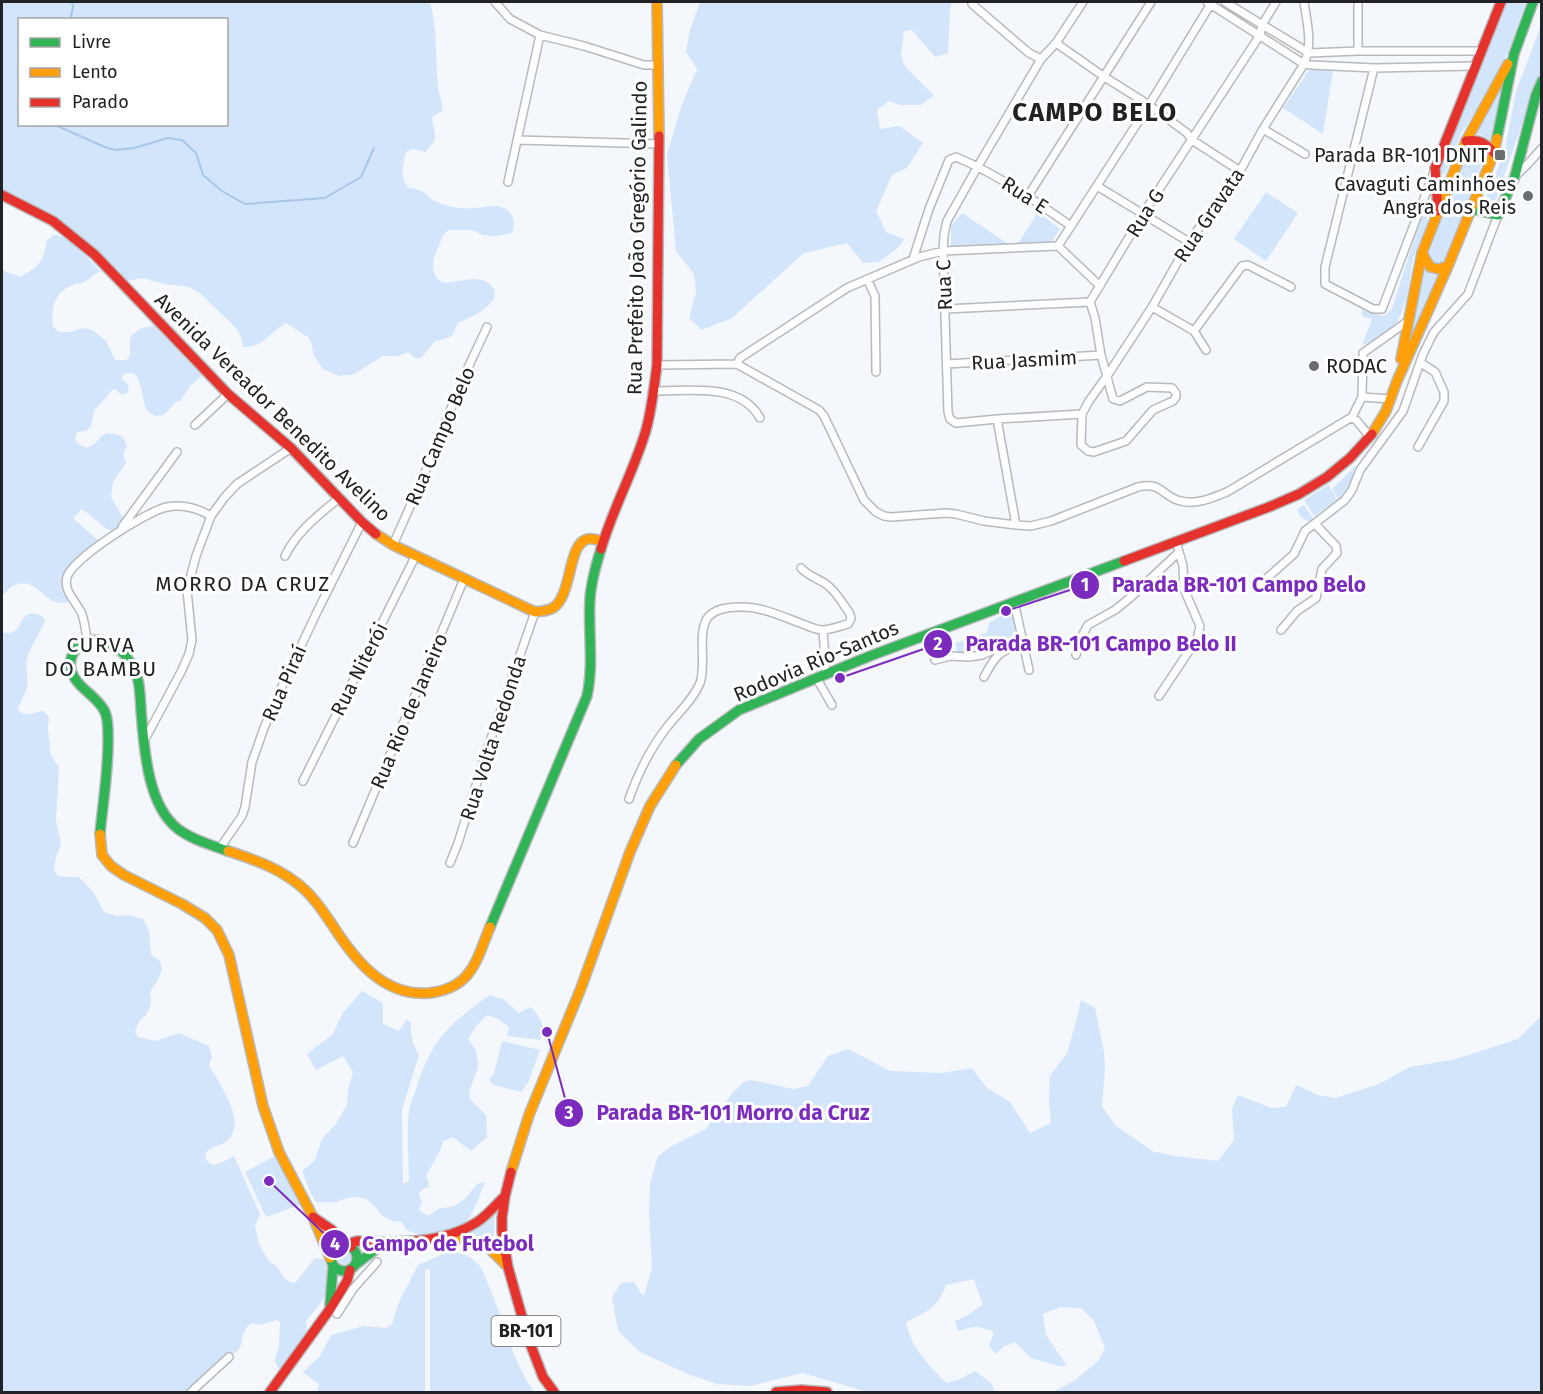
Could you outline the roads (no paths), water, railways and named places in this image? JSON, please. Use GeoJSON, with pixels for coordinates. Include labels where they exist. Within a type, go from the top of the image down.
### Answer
{"type":"FeatureCollection","features":[{"type":"Feature","properties":{"kind":"main road","name":"Rua Prefeito João Gregório Galindo"},"geometry":{"type":"LineString","coordinates":[[87,641],[106,641],[118,648],[133,666],[139,689],[144,741],[154,792],[164,815],[174,827],[186,836],[272,868],[292,879],[319,904],[352,954],[370,973],[397,990],[428,993],[440,990],[459,983],[472,970],[587,696],[592,667],[591,590],[602,541],[636,455],[655,391],[659,144],[657,2]]}},
{"type":"Feature","properties":{"kind":"main road"},"geometry":{"type":"LineString","coordinates":[[1438,214],[1435,168],[1501,2]]}},
{"type":"Feature","properties":{"kind":"main road","name":"Rodovia Rio-Santos"},"geometry":{"type":"LineString","coordinates":[[554,1392],[543,1377],[528,1338],[508,1267],[502,1232],[505,1196],[529,1115],[604,926],[630,852],[650,806],[672,769],[699,739],[739,710],[870,656],[1269,507],[1299,494],[1327,477],[1350,458],[1370,437],[1386,411],[1472,209],[1494,153],[1514,54],[1533,2]]}},
{"type":"Feature","properties":{"kind":"main road","name":"Rodovia Rio-Santos"},"geometry":{"type":"LineString","coordinates":[[1397,381],[1422,253],[1466,141],[1514,54]]}},
{"type":"Feature","properties":{"kind":"main road"},"geometry":{"type":"LineString","coordinates":[[1472,209],[1498,215],[1515,176],[1536,95],[1542,81]]}},
{"type":"Feature","properties":{"kind":"main road"},"geometry":{"type":"LineString","coordinates":[[1466,141],[1475,139],[1486,144],[1494,153]]}},
{"type":"Feature","properties":{"kind":"main road","name":"Avenida Vereador Benedito Avelino"},"geometry":{"type":"LineString","coordinates":[[2,195],[53,221],[95,255],[228,394],[291,448],[377,535],[415,557],[535,612]]}},
{"type":"Feature","properties":{"kind":"main road"},"geometry":{"type":"LineString","coordinates":[[1422,253],[1430,267],[1438,269],[1448,266]]}},
{"type":"Feature","properties":{"kind":"main road"},"geometry":{"type":"LineString","coordinates":[[535,612],[546,611],[561,601],[575,554],[582,542],[588,539],[602,541]]}},
{"type":"Feature","properties":{"kind":"main road"},"geometry":{"type":"LineString","coordinates":[[87,641],[79,645],[72,654],[70,665],[76,681],[102,706],[108,720],[107,766],[100,836],[103,856],[126,876],[197,912],[213,924],[222,937],[229,955],[262,1106],[279,1152],[313,1217],[335,1269],[343,1271],[353,1267],[375,1249],[394,1242]]}},
{"type":"Feature","properties":{"kind":"main road"},"geometry":{"type":"LineString","coordinates":[[334,1312],[331,1262],[332,1251],[335,1248],[349,1246],[357,1241],[394,1242],[447,1235],[478,1221],[505,1196]]}},
{"type":"Feature","properties":{"kind":"main road"},"geometry":{"type":"LineString","coordinates":[[270,1392],[334,1312],[350,1285],[357,1257],[356,1253],[332,1230],[313,1217]]}},
{"type":"Feature","properties":{"kind":"main road"},"geometry":{"type":"LineString","coordinates":[[447,1235],[490,1249],[508,1267]]}},
{"type":"Feature","properties":{"kind":"main road"},"geometry":{"type":"LineString","coordinates":[[776,1392],[801,1390],[827,1392]]}},
{"type":"Feature","properties":{"kind":"street"},"geometry":{"type":"LineString","coordinates":[[496,2],[510,19],[540,35],[644,65],[658,65]]}},
{"type":"Feature","properties":{"kind":"street"},"geometry":{"type":"LineString","coordinates":[[972,2],[1029,53],[1041,59]]}},
{"type":"Feature","properties":{"kind":"street","name":"Rua C"},"geometry":{"type":"LineString","coordinates":[[997,419],[956,423],[950,419],[944,235],[947,221],[1041,59],[1056,43],[1083,2]]}},
{"type":"Feature","properties":{"kind":"street"},"geometry":{"type":"LineString","coordinates":[[1028,196],[1151,2]]}},
{"type":"Feature","properties":{"kind":"street"},"geometry":{"type":"LineString","coordinates":[[1058,246],[1149,105],[1210,2],[1304,64],[1374,68],[1476,66]]}},
{"type":"Feature","properties":{"kind":"street"},"geometry":{"type":"LineString","coordinates":[[1225,2],[1309,53],[1482,51]]}},
{"type":"Feature","properties":{"kind":"street","name":"Rua G"},"geometry":{"type":"LineString","coordinates":[[1090,302],[1143,214],[1260,35],[1262,25],[1276,2]]}},
{"type":"Feature","properties":{"kind":"street"},"geometry":{"type":"LineString","coordinates":[[1304,2],[1309,53]]}},
{"type":"Feature","properties":{"kind":"street"},"geometry":{"type":"LineString","coordinates":[[1358,2],[1358,51]]}},
{"type":"Feature","properties":{"kind":"street"},"geometry":{"type":"LineString","coordinates":[[508,182],[540,35]]}},
{"type":"Feature","properties":{"kind":"street"},"geometry":{"type":"LineString","coordinates":[[1056,43],[1149,105],[1187,133],[1192,140],[1240,171]]}},
{"type":"Feature","properties":{"kind":"street"},"geometry":{"type":"LineString","coordinates":[[1333,52],[1333,66]]}},
{"type":"Feature","properties":{"kind":"street","name":"Rua Gravata"},"geometry":{"type":"LineString","coordinates":[[1082,414],[1152,307],[1189,242],[1240,171],[1309,53]]}},
{"type":"Feature","properties":{"kind":"street"},"geometry":{"type":"LineString","coordinates":[[1374,68],[1324,267],[1325,284],[1373,309],[1382,309],[1435,168]]}},
{"type":"Feature","properties":{"kind":"street"},"geometry":{"type":"LineString","coordinates":[[1263,129],[1305,154]]}},
{"type":"Feature","properties":{"kind":"street"},"geometry":{"type":"LineString","coordinates":[[518,140],[659,144]]}},
{"type":"Feature","properties":{"kind":"street"},"geometry":{"type":"LineString","coordinates":[[1515,176],[1542,148]]}},
{"type":"Feature","properties":{"kind":"street","name":"Rua E"},"geometry":{"type":"LineString","coordinates":[[913,259],[929,209],[950,160],[956,157],[978,166],[1028,196],[1071,226]]}},
{"type":"Feature","properties":{"kind":"street"},"geometry":{"type":"LineString","coordinates":[[1097,186],[1189,242]]}},
{"type":"Feature","properties":{"kind":"street"},"geometry":{"type":"LineString","coordinates":[[1257,587],[1294,554],[1305,531],[1349,495],[1360,470],[1402,411],[1434,332],[1468,294],[1498,215]]}},
{"type":"Feature","properties":{"kind":"street"},"geometry":{"type":"LineString","coordinates":[[737,364],[740,358],[847,288],[913,259],[943,251],[1058,246],[1100,286]]}},
{"type":"Feature","properties":{"kind":"street"},"geometry":{"type":"LineString","coordinates":[[1194,331],[1242,266],[1248,266],[1291,287]]}},
{"type":"Feature","properties":{"kind":"street"},"geometry":{"type":"LineString","coordinates":[[867,279],[875,296],[876,372]]}},
{"type":"Feature","properties":{"kind":"street"},"geometry":{"type":"LineString","coordinates":[[946,309],[1090,302],[1113,399],[1120,401],[1147,387],[1172,388],[1176,393],[1173,401],[1153,410],[1126,441],[1094,452],[1088,451],[1082,445],[1082,414],[997,419],[1016,525]]}},
{"type":"Feature","properties":{"kind":"street"},"geometry":{"type":"LineString","coordinates":[[1152,307],[1194,331],[1206,350]]}},
{"type":"Feature","properties":{"kind":"street"},"geometry":{"type":"LineString","coordinates":[[657,365],[737,364],[819,410],[858,488],[869,506],[876,512],[891,517],[946,513],[984,521],[1032,526],[1146,485],[1158,487],[1181,501],[1206,500],[1227,492],[1352,417],[1362,397],[1363,353],[1408,321]]}},
{"type":"Feature","properties":{"kind":"street","name":"Rua Campo Belo"},"geometry":{"type":"LineString","coordinates":[[393,545],[487,327]]}},
{"type":"Feature","properties":{"kind":"street","name":"Rua Jasmim"},"geometry":{"type":"LineString","coordinates":[[947,364],[1101,355]]}},
{"type":"Feature","properties":{"kind":"street"},"geometry":{"type":"LineString","coordinates":[[1418,447],[1444,401],[1444,392],[1435,372],[1420,363]]}},
{"type":"Feature","properties":{"kind":"street"},"geometry":{"type":"LineString","coordinates":[[655,391],[717,391],[731,394],[756,410],[760,418]]}},
{"type":"Feature","properties":{"kind":"street"},"geometry":{"type":"LineString","coordinates":[[195,425],[228,394]]}},
{"type":"Feature","properties":{"kind":"street"},"geometry":{"type":"LineString","coordinates":[[1362,397],[1391,399]]}},
{"type":"Feature","properties":{"kind":"street"},"geometry":{"type":"LineString","coordinates":[[1352,417],[1370,437]]}},
{"type":"Feature","properties":{"kind":"street"},"geometry":{"type":"LineString","coordinates":[[144,741],[189,654],[192,640],[187,590],[196,556],[211,516],[237,484],[291,448]]}},
{"type":"Feature","properties":{"kind":"street"},"geometry":{"type":"LineString","coordinates":[[119,532],[177,453]]}},
{"type":"Feature","properties":{"kind":"street"},"geometry":{"type":"LineString","coordinates":[[285,556],[303,529],[339,498]]}},
{"type":"Feature","properties":{"kind":"street"},"geometry":{"type":"LineString","coordinates":[[87,641],[81,611],[69,594],[67,585],[71,569],[119,532],[164,508],[186,506],[197,508],[211,516]]}},
{"type":"Feature","properties":{"kind":"street","name":"Rua Piraí"},"geometry":{"type":"LineString","coordinates":[[220,848],[242,816],[252,762],[278,695],[362,522]]}},
{"type":"Feature","properties":{"kind":"street"},"geometry":{"type":"LineString","coordinates":[[1281,630],[1297,610],[1316,598],[1320,574],[1324,566],[1337,553],[1336,546],[1315,524]]}},
{"type":"Feature","properties":{"kind":"street"},"geometry":{"type":"LineString","coordinates":[[1159,696],[1191,648],[1198,636],[1200,626],[1184,589],[1183,566],[1176,541]]}},
{"type":"Feature","properties":{"kind":"street"},"geometry":{"type":"LineString","coordinates":[[1076,655],[1088,625],[1115,610],[1179,552]]}},
{"type":"Feature","properties":{"kind":"street","name":"Rua Niterói"},"geometry":{"type":"LineString","coordinates":[[303,782],[415,557]]}},
{"type":"Feature","properties":{"kind":"street"},"geometry":{"type":"LineString","coordinates":[[628,799],[646,757],[700,683],[704,667],[703,635],[705,624],[711,614],[719,610],[742,606],[763,610],[823,630],[848,624],[851,619],[850,615],[832,589],[801,568]]}},
{"type":"Feature","properties":{"kind":"street","name":"Rua Rio de Janeiro"},"geometry":{"type":"LineString","coordinates":[[353,843],[464,579]]}},
{"type":"Feature","properties":{"kind":"street"},"geometry":{"type":"LineString","coordinates":[[1014,601],[1029,670]]}},
{"type":"Feature","properties":{"kind":"street","name":"Rua Volta Redonda"},"geometry":{"type":"LineString","coordinates":[[450,863],[535,612]]}},
{"type":"Feature","properties":{"kind":"street"},"geometry":{"type":"LineString","coordinates":[[823,630],[821,677],[832,705]]}},
{"type":"Feature","properties":{"kind":"street"},"geometry":{"type":"LineString","coordinates":[[935,660],[950,656],[982,655],[1022,641]]}},
{"type":"Feature","properties":{"kind":"street"},"geometry":{"type":"LineString","coordinates":[[984,678],[991,664],[1003,651],[1022,641]]}},
{"type":"Feature","properties":{"kind":"street"},"geometry":{"type":"LineString","coordinates":[[350,1285],[377,1262]]}},
{"type":"Feature","properties":{"kind":"street"},"geometry":{"type":"LineString","coordinates":[[191,1392],[230,1357]]}},
{"type":"Feature","properties":{"kind":"waterway"},"geometry":{"type":"LineString","coordinates":[[70,18],[72,2]]}},
{"type":"Feature","properties":{"kind":"waterway"},"geometry":{"type":"LineString","coordinates":[[58,126],[116,150],[134,148],[168,138],[182,140],[196,153],[203,175],[222,191],[245,204],[325,198],[361,177],[374,148]]}},
{"type":"Feature","properties":{"kind":"place","name":"Parada BR-101 DNIT"},"geometry":{"type":"Point","coordinates":[1500,155]}},
{"type":"Feature","properties":{"kind":"place","name":"Cavaguti Caminhões Angra dos Reis"},"geometry":{"type":"Point","coordinates":[1528,196]}},
{"type":"Feature","properties":{"kind":"place","name":"RODAC"},"geometry":{"type":"Point","coordinates":[1314,366]}},
{"type":"Feature","properties":{"kind":"place","name":"Parada BR-101 Campo Belo"},"geometry":{"type":"Point","coordinates":[1006,611]}},
{"type":"Feature","properties":{"kind":"place","name":"Parada BR-101 Campo Belo II"},"geometry":{"type":"Point","coordinates":[840,678]}},
{"type":"Feature","properties":{"kind":"place","name":"Parada BR-101 Morro da Cruz"},"geometry":{"type":"Point","coordinates":[547,1032]}},
{"type":"Feature","properties":{"kind":"place","name":"Campo de Futebol"},"geometry":{"type":"Point","coordinates":[269,1181]}},
{"type":"Feature","properties":{"kind":"district","name":"CAMPO BELO"},"geometry":{"type":"Point","coordinates":[1095,112]}},
{"type":"Feature","properties":{"kind":"district","name":"MORRO DA CRUZ"},"geometry":{"type":"Point","coordinates":[243,584]}},
{"type":"Feature","properties":{"kind":"district","name":"CURVA DO BAMBU"},"geometry":{"type":"Point","coordinates":[101,657]}}]}
